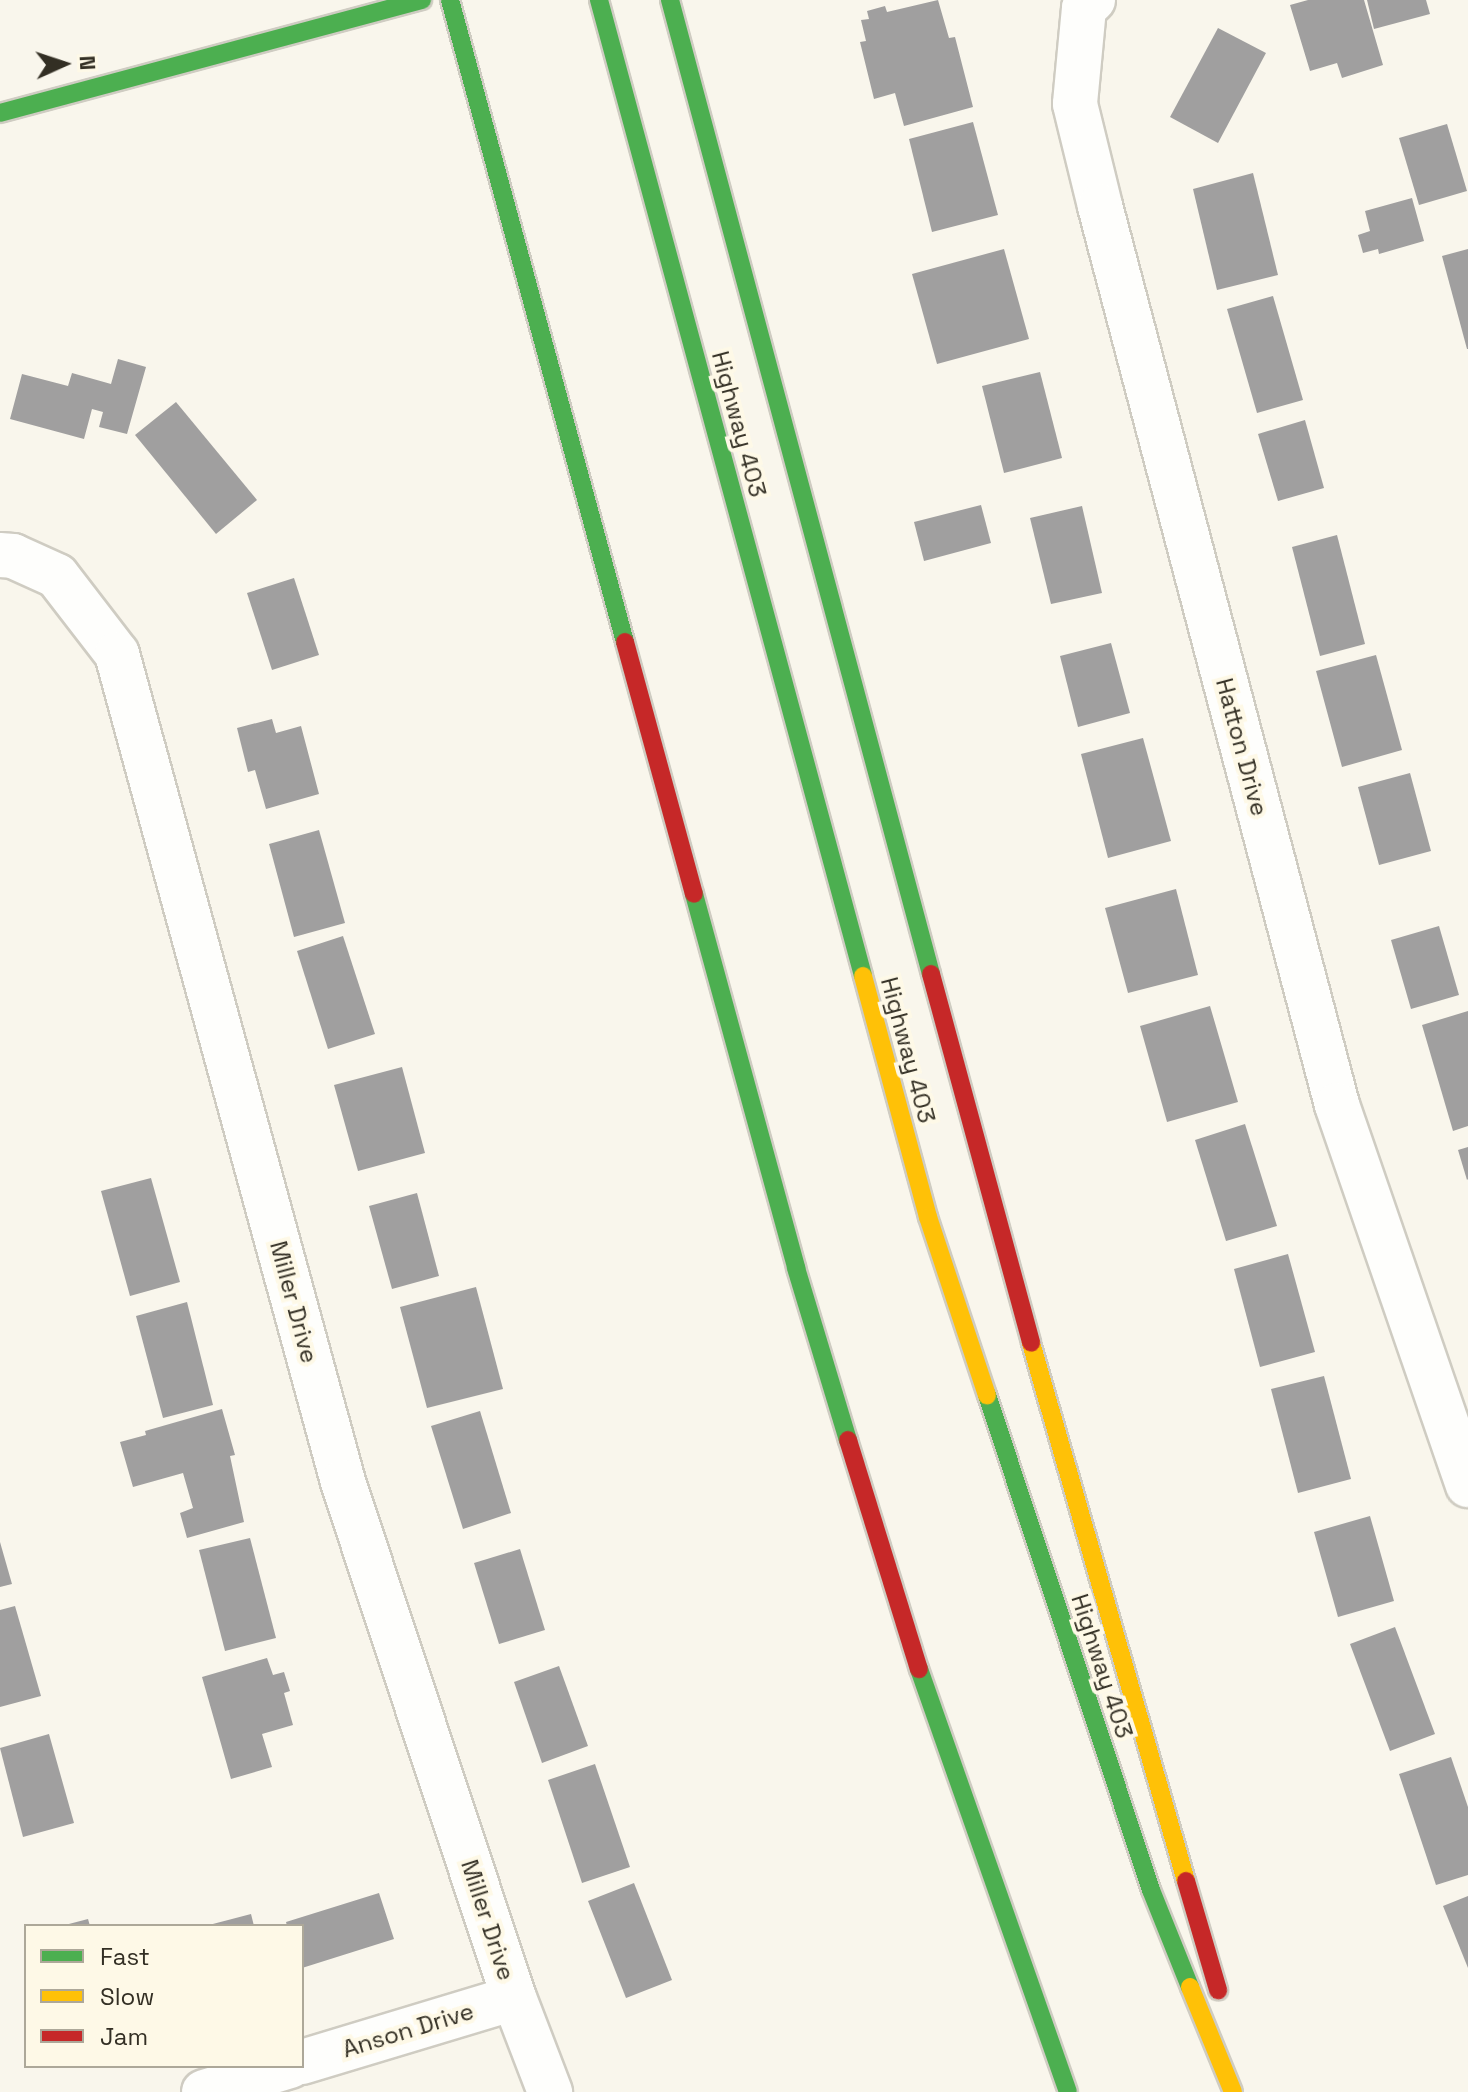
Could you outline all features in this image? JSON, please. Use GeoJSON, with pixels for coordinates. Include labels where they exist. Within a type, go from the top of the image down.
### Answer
{"type":"FeatureCollection","features":[{"type":"Feature","properties":{"kind":"main road"},"geometry":{"type":"LineString","coordinates":[[0,113],[422,0]]}},
{"type":"Feature","properties":{"kind":"main road"},"geometry":{"type":"LineString","coordinates":[[450,0],[796,1268],[905,1630],[1068,2092]]}},
{"type":"Feature","properties":{"kind":"main road","name":"Highway 403"},"geometry":{"type":"LineString","coordinates":[[599,0],[928,1217],[1151,1890],[1233,2092]]}},
{"type":"Feature","properties":{"kind":"main road"},"geometry":{"type":"LineString","coordinates":[[670,0],[1012,1277],[1221,2001]]}},
{"type":"Feature","properties":{"kind":"main road"},"geometry":{"type":"LineString","coordinates":[[1235,2047],[1248,2092]]}},
{"type":"Feature","properties":{"kind":"street","name":"Hatton Drive"},"geometry":{"type":"LineString","coordinates":[[1093,0],[1084,8],[1075,104],[1100,206],[1337,1105],[1468,1485]]}},
{"type":"Feature","properties":{"kind":"street","name":"Miller Drive"},"geometry":{"type":"LineString","coordinates":[[0,555],[13,556],[57,576],[117,654],[343,1482],[514,1998],[550,2092]]}},
{"type":"Feature","properties":{"kind":"street","name":"Anson Drive"},"geometry":{"type":"LineString","coordinates":[[304,2061],[514,1998]]}},
{"type":"Feature","properties":{"kind":"street"},"geometry":{"type":"LineString","coordinates":[[204,2092],[283,2068]]}},
{"type":"Feature","properties":{"kind":"building"},"geometry":{"type":"Polygon","coordinates":[[[938,0],[949,38],[955,37],[973,107],[904,126],[895,93],[874,99],[860,42],[866,41],[861,20],[869,19],[867,11],[885,6],[887,12],[938,0]]]}},
{"type":"Feature","properties":{"kind":"building"},"geometry":{"type":"Polygon","coordinates":[[[1308,0],[1364,0],[1383,65],[1342,78],[1337,63],[1310,71],[1290,5],[1308,0]]]}},
{"type":"Feature","properties":{"kind":"building"},"geometry":{"type":"Polygon","coordinates":[[[1367,0],[1426,0],[1430,14],[1374,29],[1367,0]]]}},
{"type":"Feature","properties":{"kind":"building"},"geometry":{"type":"Polygon","coordinates":[[[1218,28],[1266,53],[1218,143],[1170,117],[1218,28]]]}},
{"type":"Feature","properties":{"kind":"building"},"geometry":{"type":"Polygon","coordinates":[[[973,122],[998,215],[932,232],[909,139],[973,122]]]}},
{"type":"Feature","properties":{"kind":"building"},"geometry":{"type":"Polygon","coordinates":[[[1447,124],[1467,191],[1419,205],[1399,138],[1447,124]]]}},
{"type":"Feature","properties":{"kind":"building"},"geometry":{"type":"Polygon","coordinates":[[[1253,173],[1278,275],[1217,290],[1193,189],[1253,173]]]}},
{"type":"Feature","properties":{"kind":"building"},"geometry":{"type":"Polygon","coordinates":[[[1412,198],[1424,241],[1379,254],[1378,249],[1363,253],[1358,235],[1370,231],[1365,211],[1412,198]]]}},
{"type":"Feature","properties":{"kind":"building"},"geometry":{"type":"Polygon","coordinates":[[[1004,249],[1029,339],[937,364],[912,274],[1004,249]]]}},
{"type":"Feature","properties":{"kind":"building"},"geometry":{"type":"Polygon","coordinates":[[[1468,249],[1468,349],[1467,349],[1442,256],[1468,249]]]}},
{"type":"Feature","properties":{"kind":"building"},"geometry":{"type":"Polygon","coordinates":[[[1273,296],[1303,400],[1257,413],[1227,309],[1273,296]]]}},
{"type":"Feature","properties":{"kind":"building"},"geometry":{"type":"Polygon","coordinates":[[[118,359],[146,367],[127,434],[99,427],[103,412],[92,409],[84,439],[10,419],[22,374],[68,386],[72,373],[111,384],[118,359]]]}},
{"type":"Feature","properties":{"kind":"building"},"geometry":{"type":"Polygon","coordinates":[[[1040,372],[1062,458],[1004,473],[982,386],[1040,372]]]}},
{"type":"Feature","properties":{"kind":"building"},"geometry":{"type":"Polygon","coordinates":[[[176,402],[257,500],[216,534],[135,435],[176,402]]]}},
{"type":"Feature","properties":{"kind":"building"},"geometry":{"type":"Polygon","coordinates":[[[1305,420],[1324,488],[1278,501],[1258,434],[1305,420]]]}},
{"type":"Feature","properties":{"kind":"building"},"geometry":{"type":"Polygon","coordinates":[[[981,505],[991,543],[924,561],[914,522],[981,505]]]}},
{"type":"Feature","properties":{"kind":"building"},"geometry":{"type":"Polygon","coordinates":[[[1082,506],[1102,593],[1051,604],[1030,518],[1082,506]]]}},
{"type":"Feature","properties":{"kind":"building"},"geometry":{"type":"Polygon","coordinates":[[[1337,535],[1365,644],[1320,656],[1292,547],[1337,535]]]}},
{"type":"Feature","properties":{"kind":"building"},"geometry":{"type":"Polygon","coordinates":[[[294,578],[319,655],[272,670],[247,593],[294,578]]]}},
{"type":"Feature","properties":{"kind":"building"},"geometry":{"type":"Polygon","coordinates":[[[1111,643],[1130,713],[1078,727],[1060,656],[1111,643]]]}},
{"type":"Feature","properties":{"kind":"building"},"geometry":{"type":"Polygon","coordinates":[[[1376,655],[1402,750],[1342,767],[1316,671],[1376,655]]]}},
{"type":"Feature","properties":{"kind":"building"},"geometry":{"type":"Polygon","coordinates":[[[272,719],[276,733],[301,726],[319,794],[266,809],[255,770],[248,772],[237,728],[272,719]]]}},
{"type":"Feature","properties":{"kind":"building"},"geometry":{"type":"Polygon","coordinates":[[[1143,738],[1171,841],[1108,858],[1081,754],[1143,738]]]}},
{"type":"Feature","properties":{"kind":"building"},"geometry":{"type":"Polygon","coordinates":[[[1410,773],[1431,851],[1379,865],[1358,787],[1410,773]]]}},
{"type":"Feature","properties":{"kind":"building"},"geometry":{"type":"Polygon","coordinates":[[[319,830],[345,923],[294,937],[269,844],[319,830]]]}},
{"type":"Feature","properties":{"kind":"building"},"geometry":{"type":"Polygon","coordinates":[[[1176,889],[1198,975],[1128,993],[1105,908],[1176,889]]]}},
{"type":"Feature","properties":{"kind":"building"},"geometry":{"type":"Polygon","coordinates":[[[1439,926],[1459,995],[1411,1009],[1391,940],[1439,926]]]}},
{"type":"Feature","properties":{"kind":"building"},"geometry":{"type":"Polygon","coordinates":[[[343,936],[375,1034],[328,1049],[297,951],[343,936]]]}},
{"type":"Feature","properties":{"kind":"building"},"geometry":{"type":"Polygon","coordinates":[[[1210,1006],[1238,1102],[1167,1122],[1140,1026],[1210,1006]]]}},
{"type":"Feature","properties":{"kind":"building"},"geometry":{"type":"Polygon","coordinates":[[[1468,1011],[1468,1126],[1453,1131],[1422,1025],[1468,1011]]]}},
{"type":"Feature","properties":{"kind":"building"},"geometry":{"type":"Polygon","coordinates":[[[402,1067],[425,1153],[358,1171],[334,1085],[402,1067]]]}},
{"type":"Feature","properties":{"kind":"building"},"geometry":{"type":"Polygon","coordinates":[[[1245,1124],[1277,1226],[1226,1241],[1195,1140],[1245,1124]]]}},
{"type":"Feature","properties":{"kind":"building"},"geometry":{"type":"Polygon","coordinates":[[[1468,1147],[1468,1179],[1467,1180],[1458,1150],[1468,1147]]]}},
{"type":"Feature","properties":{"kind":"building"},"geometry":{"type":"Polygon","coordinates":[[[151,1178],[180,1282],[130,1296],[101,1191],[151,1178]]]}},
{"type":"Feature","properties":{"kind":"building"},"geometry":{"type":"Polygon","coordinates":[[[417,1193],[439,1276],[392,1289],[369,1206],[417,1193]]]}},
{"type":"Feature","properties":{"kind":"building"},"geometry":{"type":"Polygon","coordinates":[[[1288,1254],[1315,1352],[1260,1367],[1234,1269],[1288,1254]]]}},
{"type":"Feature","properties":{"kind":"building"},"geometry":{"type":"Polygon","coordinates":[[[476,1287],[503,1389],[427,1408],[400,1307],[476,1287]]]}},
{"type":"Feature","properties":{"kind":"building"},"geometry":{"type":"Polygon","coordinates":[[[187,1302],[213,1405],[163,1418],[136,1316],[187,1302]]]}},
{"type":"Feature","properties":{"kind":"building"},"geometry":{"type":"Polygon","coordinates":[[[1324,1376],[1351,1479],[1298,1493],[1271,1389],[1324,1376]]]}},
{"type":"Feature","properties":{"kind":"building"},"geometry":{"type":"Polygon","coordinates":[[[222,1409],[235,1455],[230,1456],[244,1522],[187,1538],[180,1513],[193,1508],[183,1473],[133,1487],[120,1442],[146,1435],[145,1431],[222,1409]]]}},
{"type":"Feature","properties":{"kind":"building"},"geometry":{"type":"Polygon","coordinates":[[[480,1411],[511,1513],[463,1529],[431,1426],[480,1411]]]}},
{"type":"Feature","properties":{"kind":"building"},"geometry":{"type":"Polygon","coordinates":[[[1370,1516],[1394,1601],[1338,1617],[1314,1532],[1370,1516]]]}},
{"type":"Feature","properties":{"kind":"building"},"geometry":{"type":"Polygon","coordinates":[[[250,1538],[276,1638],[225,1651],[199,1550],[250,1538]]]}},
{"type":"Feature","properties":{"kind":"building"},"geometry":{"type":"Polygon","coordinates":[[[0,1542],[12,1584],[0,1587],[0,1542]]]}},
{"type":"Feature","properties":{"kind":"building"},"geometry":{"type":"Polygon","coordinates":[[[520,1549],[545,1630],[499,1644],[474,1563],[520,1549]]]}},
{"type":"Feature","properties":{"kind":"building"},"geometry":{"type":"Polygon","coordinates":[[[15,1606],[41,1696],[0,1707],[0,1610],[15,1606]]]}},
{"type":"Feature","properties":{"kind":"building"},"geometry":{"type":"Polygon","coordinates":[[[1395,1627],[1435,1734],[1390,1751],[1350,1644],[1395,1627]]]}},
{"type":"Feature","properties":{"kind":"building"},"geometry":{"type":"Polygon","coordinates":[[[267,1658],[273,1675],[284,1672],[290,1691],[284,1693],[293,1725],[262,1734],[272,1767],[231,1779],[202,1677],[267,1658]]]}},
{"type":"Feature","properties":{"kind":"building"},"geometry":{"type":"Polygon","coordinates":[[[559,1666],[588,1746],[542,1763],[514,1682],[559,1666]]]}},
{"type":"Feature","properties":{"kind":"building"},"geometry":{"type":"Polygon","coordinates":[[[49,1734],[74,1823],[23,1837],[0,1748],[49,1734]]]}},
{"type":"Feature","properties":{"kind":"building"},"geometry":{"type":"Polygon","coordinates":[[[1451,1757],[1468,1807],[1468,1875],[1436,1885],[1399,1774],[1451,1757]]]}},
{"type":"Feature","properties":{"kind":"building"},"geometry":{"type":"Polygon","coordinates":[[[595,1764],[630,1867],[582,1883],[548,1780],[595,1764]]]}},
{"type":"Feature","properties":{"kind":"building"},"geometry":{"type":"Polygon","coordinates":[[[634,1883],[672,1980],[626,1998],[588,1901],[634,1883]]]}},
{"type":"Feature","properties":{"kind":"building"},"geometry":{"type":"Polygon","coordinates":[[[379,1893],[394,1939],[304,1967],[304,1924],[286,1922],[379,1893]]]}},
{"type":"Feature","properties":{"kind":"building"},"geometry":{"type":"Polygon","coordinates":[[[1468,1896],[1468,1968],[1443,1906],[1468,1896]]]}},
{"type":"Feature","properties":{"kind":"building"},"geometry":{"type":"Polygon","coordinates":[[[251,1914],[254,1924],[213,1924],[251,1914]]]}},
{"type":"Feature","properties":{"kind":"building"},"geometry":{"type":"Polygon","coordinates":[[[88,1919],[89,1924],[69,1924],[88,1919]]]}},
{"type":"Feature","properties":{"kind":"traffic: fast"},"geometry":{"type":"LineString","coordinates":[[0,113],[422,0]]}},
{"type":"Feature","properties":{"kind":"traffic: fast"},"geometry":{"type":"LineString","coordinates":[[450,0],[625,642]]}},
{"type":"Feature","properties":{"kind":"traffic: fast"},"geometry":{"type":"LineString","coordinates":[[599,0],[863,976]]}},
{"type":"Feature","properties":{"kind":"traffic: fast"},"geometry":{"type":"LineString","coordinates":[[670,0],[931,974]]}},
{"type":"Feature","properties":{"kind":"traffic: fast"},"geometry":{"type":"LineString","coordinates":[[694,894],[796,1268],[848,1440]]}},
{"type":"Feature","properties":{"kind":"traffic: fast"},"geometry":{"type":"LineString","coordinates":[[987,1395],[1151,1890],[1190,1987]]}},
{"type":"Feature","properties":{"kind":"traffic: fast"},"geometry":{"type":"LineString","coordinates":[[919,1669],[1068,2092]]}},
{"type":"Feature","properties":{"kind":"traffic: slow"},"geometry":{"type":"LineString","coordinates":[[863,976],[928,1217],[987,1395]]}},
{"type":"Feature","properties":{"kind":"traffic: slow"},"geometry":{"type":"LineString","coordinates":[[1031,1343],[1186,1881]]}},
{"type":"Feature","properties":{"kind":"traffic: slow"},"geometry":{"type":"LineString","coordinates":[[1190,1987],[1233,2092]]}},
{"type":"Feature","properties":{"kind":"traffic: jam"},"geometry":{"type":"LineString","coordinates":[[625,642],[694,894]]}},
{"type":"Feature","properties":{"kind":"traffic: jam"},"geometry":{"type":"LineString","coordinates":[[931,974],[1031,1343]]}},
{"type":"Feature","properties":{"kind":"traffic: jam"},"geometry":{"type":"LineString","coordinates":[[848,1440],[919,1669]]}},
{"type":"Feature","properties":{"kind":"traffic: jam"},"geometry":{"type":"LineString","coordinates":[[1186,1881],[1218,1990]]}}]}
